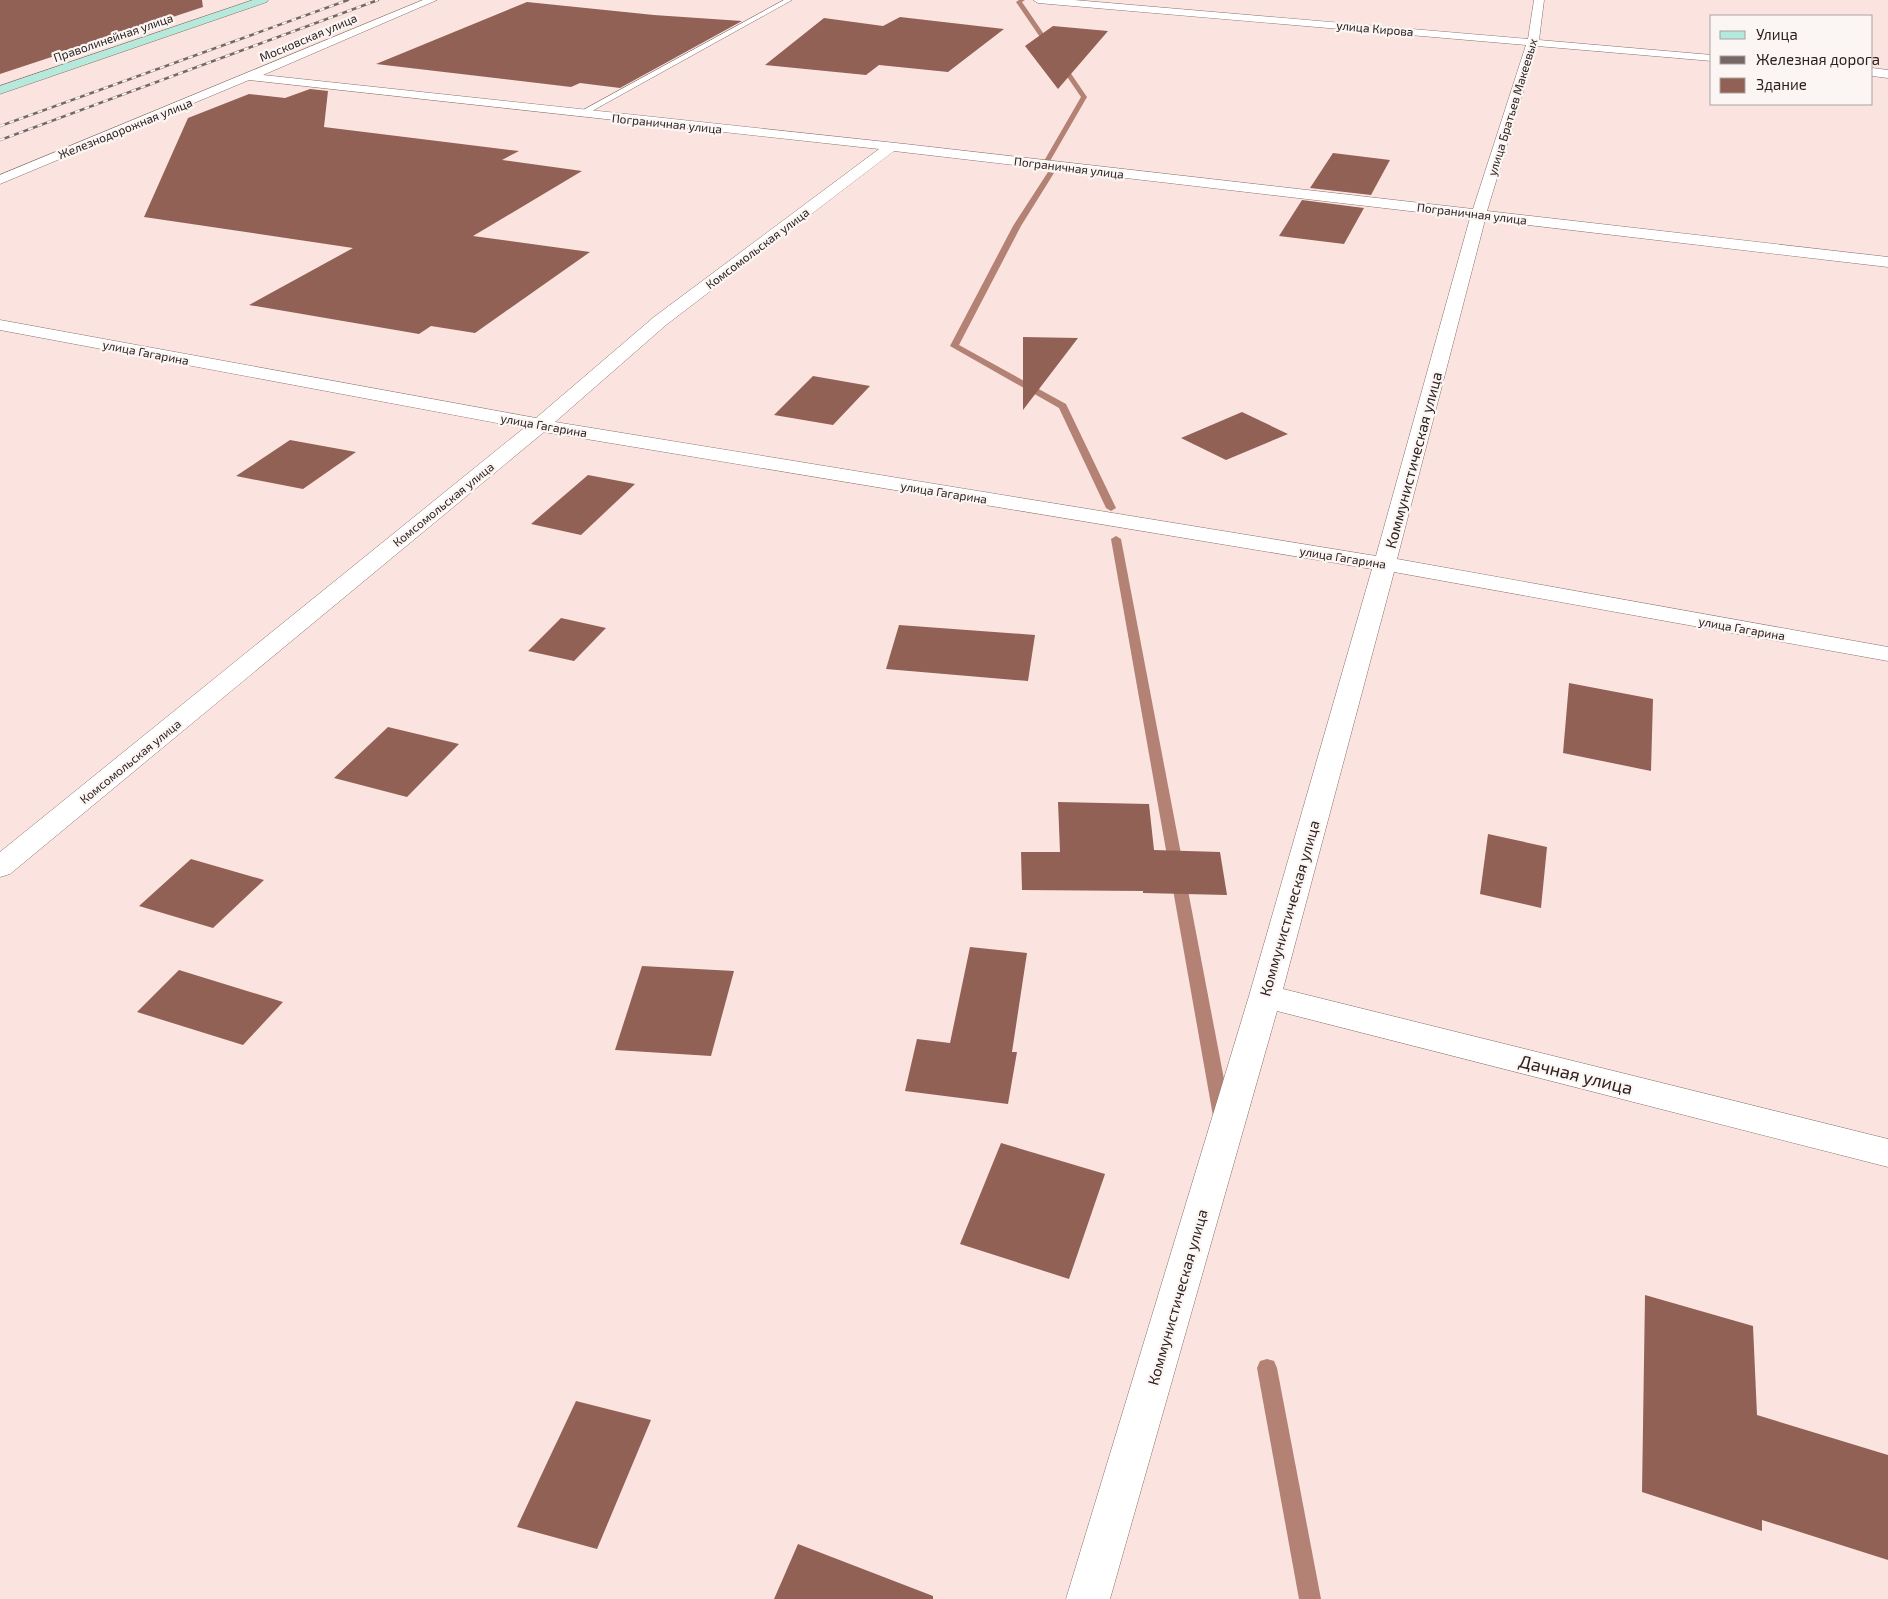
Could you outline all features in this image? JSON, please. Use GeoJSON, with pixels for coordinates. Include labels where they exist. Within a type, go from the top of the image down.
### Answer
{"type":"FeatureCollection","features":[{"type":"Feature","properties":{"kind":"main road","name":"Праволинейная улица"},"geometry":{"type":"LineString","coordinates":[[0,90],[263,0]]}},
{"type":"Feature","properties":{"kind":"street","name":"Московская улица"},"geometry":{"type":"LineString","coordinates":[[250,77],[291,58],[432,0]]}},
{"type":"Feature","properties":{"kind":"street","name":"улица Кирова"},"geometry":{"type":"LineString","coordinates":[[1038,0],[1710,58]]}},
{"type":"Feature","properties":{"kind":"street","name":"улица Братьев Макеевых"},"geometry":{"type":"LineString","coordinates":[[1479,214],[1533,42],[1539,0]]}},
{"type":"Feature","properties":{"kind":"street"},"geometry":{"type":"LineString","coordinates":[[1873,72],[1888,74]]}},
{"type":"Feature","properties":{"kind":"street","name":"Пограничная улица"},"geometry":{"type":"LineString","coordinates":[[250,77],[891,147],[1888,262]]}},
{"type":"Feature","properties":{"kind":"street","name":"Железнодорожная улица"},"geometry":{"type":"LineString","coordinates":[[0,180],[250,77]]}},
{"type":"Feature","properties":{"kind":"street","name":"Комсомольская улица"},"geometry":{"type":"LineString","coordinates":[[0,867],[540,425],[660,321],[891,147]]}},
{"type":"Feature","properties":{"kind":"street","name":"Коммунистическая улица"},"geometry":{"type":"LineString","coordinates":[[1088,1599],[1265,996],[1385,564],[1479,214]]}},
{"type":"Feature","properties":{"kind":"street","name":"улица Гагарина"},"geometry":{"type":"LineString","coordinates":[[0,325],[540,425],[1385,564],[1888,654]]}},
{"type":"Feature","properties":{"kind":"street","name":"Дачная улица"},"geometry":{"type":"LineString","coordinates":[[1265,996],[1888,1152]]}},
{"type":"Feature","properties":{"kind":"lane"},"geometry":{"type":"LineString","coordinates":[[580,114],[789,0]]}},
{"type":"Feature","properties":{"kind":"building"},"geometry":{"type":"Polygon","coordinates":[[[0,0],[202,0],[203,7],[0,74],[0,0]]]}},
{"type":"Feature","properties":{"kind":"building"},"geometry":{"type":"Polygon","coordinates":[[[527,2],[654,15],[742,21],[620,88],[580,83],[571,87],[376,64],[527,2]]]}},
{"type":"Feature","properties":{"kind":"building"},"geometry":{"type":"Polygon","coordinates":[[[900,17],[1004,29],[948,72],[879,65],[866,75],[765,65],[824,18],[883,26],[900,17]]]}},
{"type":"Feature","properties":{"kind":"building"},"geometry":{"type":"Polygon","coordinates":[[[1053,26],[1108,31],[1058,89],[1025,46],[1053,26]]]}},
{"type":"Feature","properties":{"kind":"building"},"geometry":{"type":"Polygon","coordinates":[[[310,89],[328,91],[324,127],[519,151],[502,160],[582,171],[473,236],[590,252],[475,333],[431,326],[419,334],[249,305],[353,248],[144,217],[188,118],[249,94],[285,98],[310,89]]]}},
{"type":"Feature","properties":{"kind":"building"},"geometry":{"type":"Polygon","coordinates":[[[1333,153],[1390,160],[1371,195],[1310,188],[1333,153]]]}},
{"type":"Feature","properties":{"kind":"building"},"geometry":{"type":"Polygon","coordinates":[[[1302,200],[1364,208],[1344,244],[1279,236],[1302,200]]]}},
{"type":"Feature","properties":{"kind":"building"},"geometry":{"type":"Polygon","coordinates":[[[1023,337],[1078,338],[1023,410],[1023,337]]]}},
{"type":"Feature","properties":{"kind":"building"},"geometry":{"type":"Polygon","coordinates":[[[813,376],[870,386],[833,425],[774,415],[813,376]]]}},
{"type":"Feature","properties":{"kind":"building"},"geometry":{"type":"Polygon","coordinates":[[[1242,412],[1288,434],[1226,460],[1181,438],[1242,412]]]}},
{"type":"Feature","properties":{"kind":"building"},"geometry":{"type":"Polygon","coordinates":[[[290,440],[356,452],[303,489],[236,476],[290,440]]]}},
{"type":"Feature","properties":{"kind":"building"},"geometry":{"type":"Polygon","coordinates":[[[588,475],[635,484],[581,535],[531,524],[588,475]]]}},
{"type":"Feature","properties":{"kind":"building"},"geometry":{"type":"Polygon","coordinates":[[[561,618],[606,628],[574,661],[528,651],[561,618]]]}},
{"type":"Feature","properties":{"kind":"building"},"geometry":{"type":"Polygon","coordinates":[[[899,625],[1035,635],[1028,681],[886,669],[899,625]]]}},
{"type":"Feature","properties":{"kind":"building"},"geometry":{"type":"Polygon","coordinates":[[[1569,683],[1653,699],[1651,771],[1563,753],[1569,683]]]}},
{"type":"Feature","properties":{"kind":"building"},"geometry":{"type":"Polygon","coordinates":[[[388,727],[459,744],[407,797],[334,778],[388,727]]]}},
{"type":"Feature","properties":{"kind":"building"},"geometry":{"type":"Polygon","coordinates":[[[1058,802],[1149,804],[1154,850],[1220,852],[1227,895],[1143,893],[1143,891],[1022,890],[1021,852],[1060,852],[1058,802]]]}},
{"type":"Feature","properties":{"kind":"building"},"geometry":{"type":"Polygon","coordinates":[[[1488,834],[1547,847],[1541,908],[1480,894],[1488,834]]]}},
{"type":"Feature","properties":{"kind":"building"},"geometry":{"type":"Polygon","coordinates":[[[191,859],[264,880],[213,928],[139,906],[191,859]]]}},
{"type":"Feature","properties":{"kind":"building"},"geometry":{"type":"Polygon","coordinates":[[[970,947],[1027,953],[1012,1052],[1017,1052],[1008,1104],[905,1091],[917,1039],[950,1043],[970,947]]]}},
{"type":"Feature","properties":{"kind":"building"},"geometry":{"type":"Polygon","coordinates":[[[642,966],[734,971],[711,1056],[615,1050],[642,966]]]}},
{"type":"Feature","properties":{"kind":"building"},"geometry":{"type":"Polygon","coordinates":[[[179,970],[283,1002],[243,1045],[137,1012],[179,970]]]}},
{"type":"Feature","properties":{"kind":"building"},"geometry":{"type":"Polygon","coordinates":[[[1001,1143],[1105,1174],[1069,1279],[960,1244],[1001,1143]]]}},
{"type":"Feature","properties":{"kind":"building"},"geometry":{"type":"Polygon","coordinates":[[[1645,1295],[1753,1326],[1757,1415],[1888,1455],[1888,1560],[1762,1520],[1762,1531],[1642,1492],[1645,1295]]]}},
{"type":"Feature","properties":{"kind":"building"},"geometry":{"type":"Polygon","coordinates":[[[576,1401],[651,1420],[597,1549],[517,1527],[576,1401]]]}},
{"type":"Feature","properties":{"kind":"building"},"geometry":{"type":"Polygon","coordinates":[[[798,1544],[933,1596],[933,1599],[774,1599],[798,1544]]]}},
{"type":"Feature","properties":{"kind":"waterway"},"geometry":{"type":"LineString","coordinates":[[1022,0],[1019,2],[1084,97],[1047,161]]}},
{"type":"Feature","properties":{"kind":"waterway"},"geometry":{"type":"LineString","coordinates":[[1050,173],[1017,226],[954,346],[1063,406],[1111,508]]}},
{"type":"Feature","properties":{"kind":"waterway"},"geometry":{"type":"LineString","coordinates":[[1116,539],[1222,1116]]}},
{"type":"Feature","properties":{"kind":"waterway"},"geometry":{"type":"LineString","coordinates":[[1267,1368],[1310,1599]]}},
{"type":"Feature","properties":{"kind":"railway"},"geometry":{"type":"LineString","coordinates":[[0,126],[348,0]]}},
{"type":"Feature","properties":{"kind":"railway"},"geometry":{"type":"LineString","coordinates":[[0,140],[378,0]]}}]}
